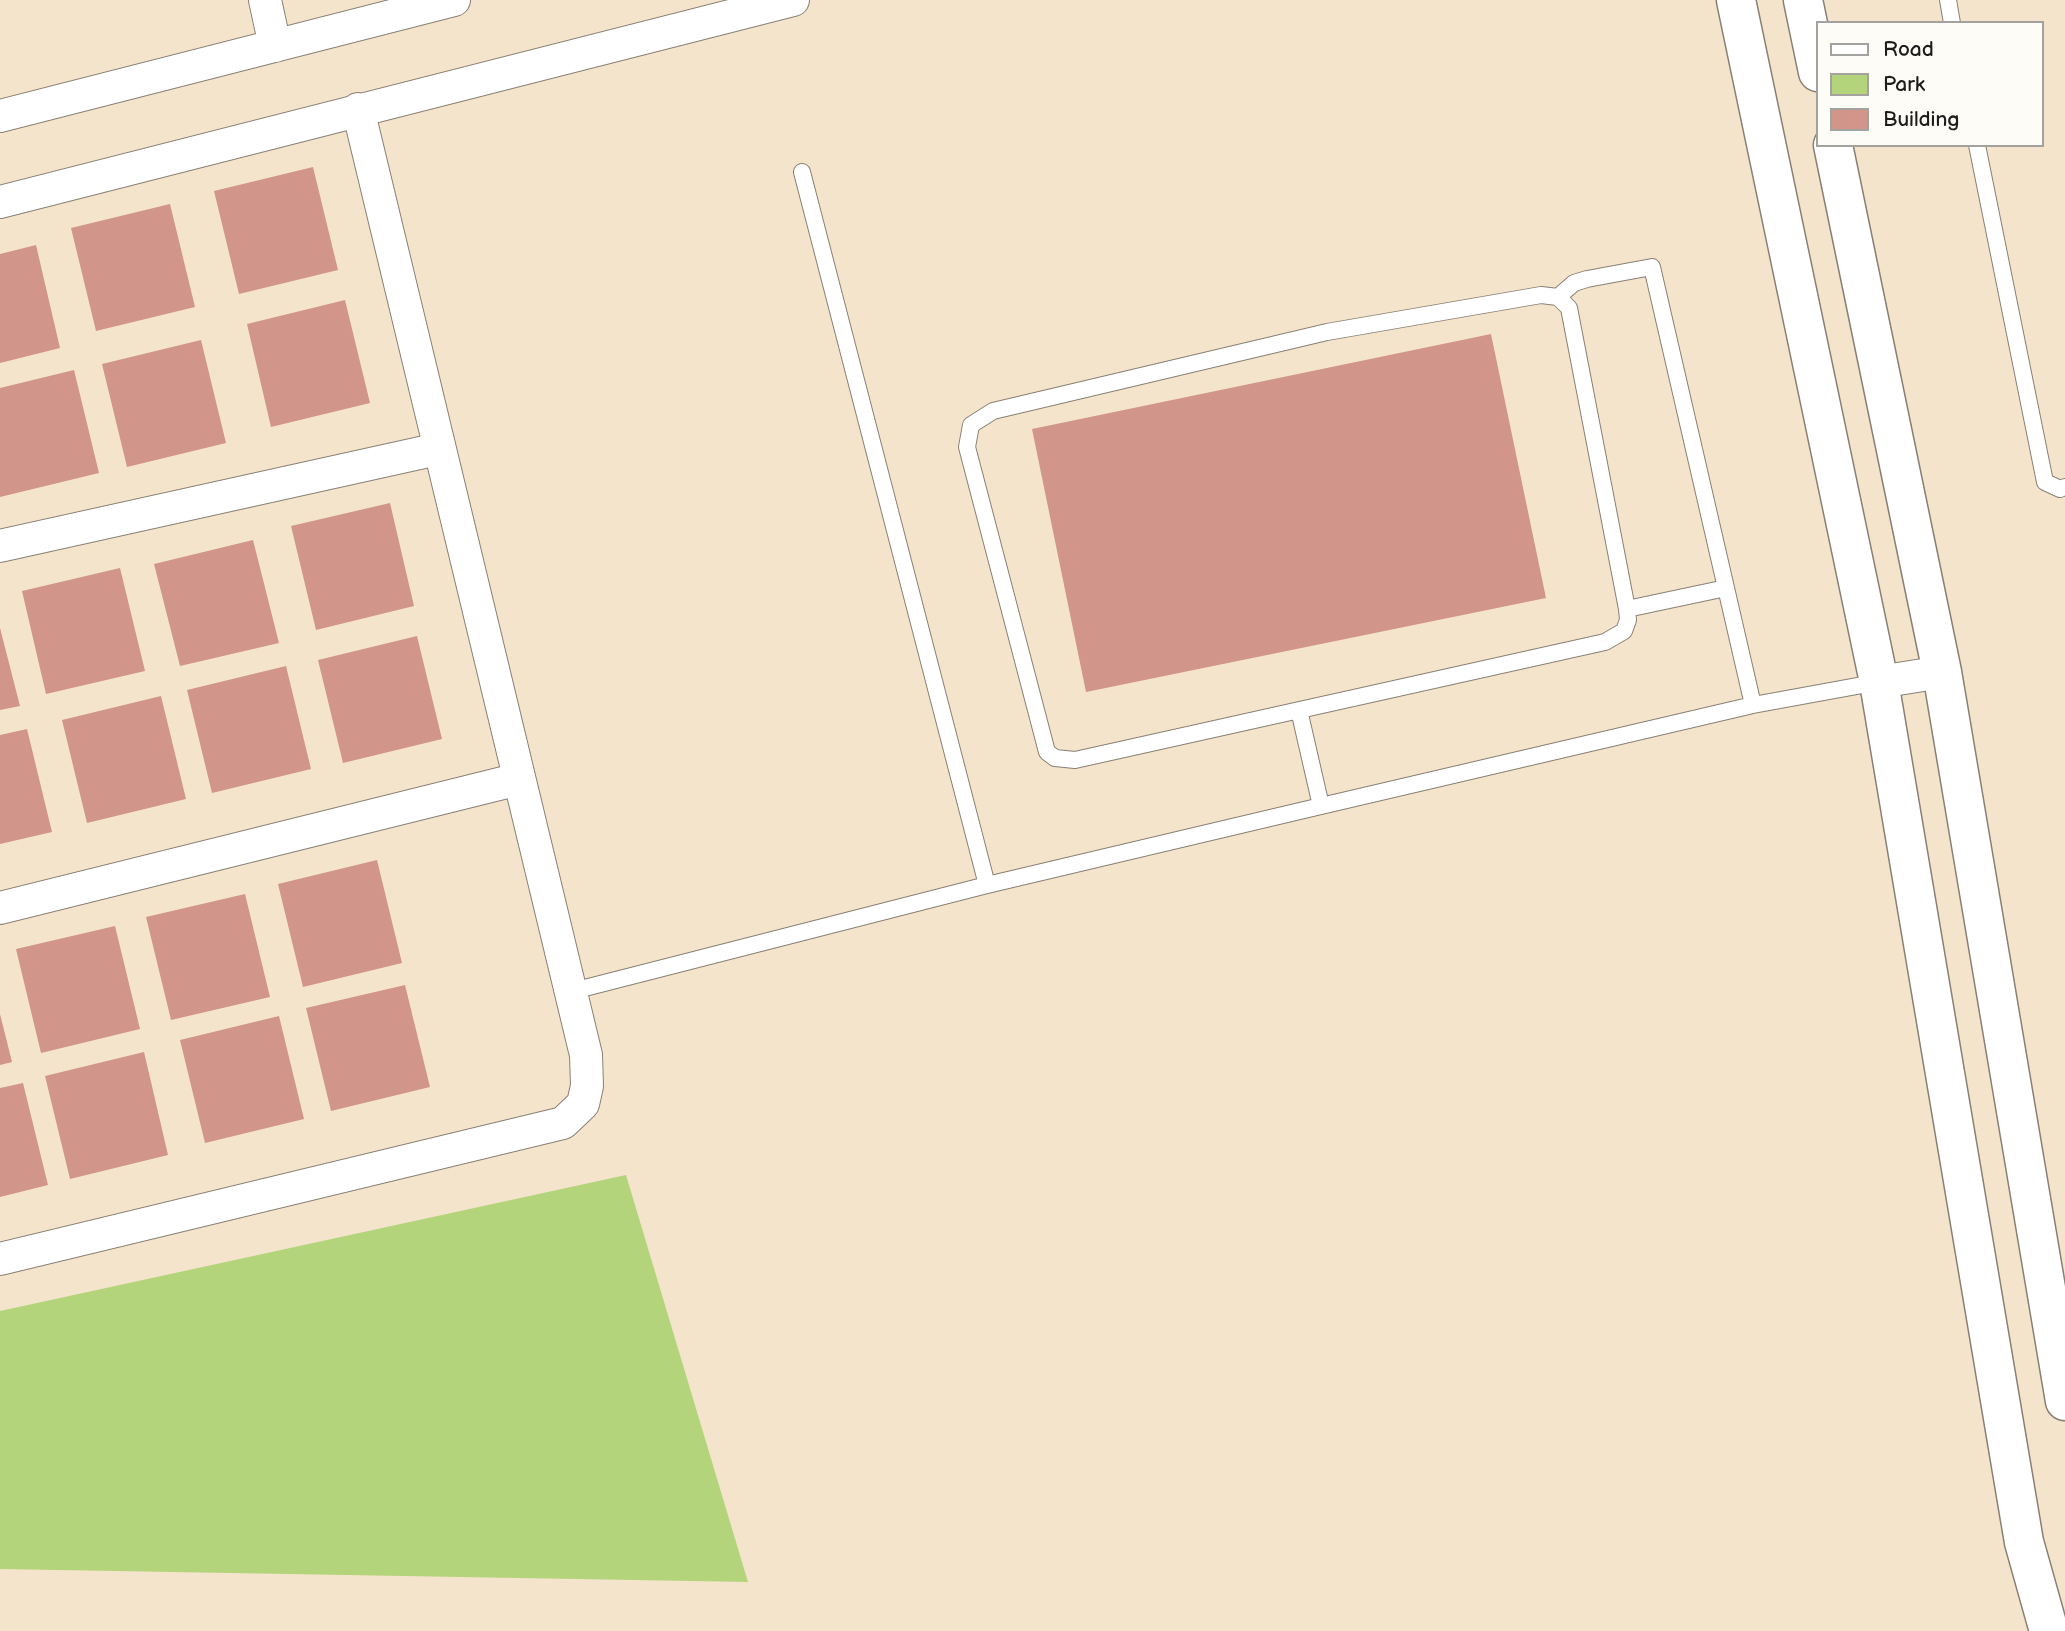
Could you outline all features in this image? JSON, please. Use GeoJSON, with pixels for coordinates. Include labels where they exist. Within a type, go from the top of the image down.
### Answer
{"type":"FeatureCollection","features":[{"type":"Feature","properties":{"kind":"street"},"geometry":{"type":"LineString","coordinates":[[265,0],[275,46]]}},
{"type":"Feature","properties":{"kind":"street"},"geometry":{"type":"LineString","coordinates":[[0,116],[454,0]]}},
{"type":"Feature","properties":{"kind":"street"},"geometry":{"type":"LineString","coordinates":[[0,202],[793,0]]}},
{"type":"Feature","properties":{"kind":"street"},"geometry":{"type":"LineString","coordinates":[[1736,0],[1879,682],[2024,1542],[2049,1631]]}},
{"type":"Feature","properties":{"kind":"street"},"geometry":{"type":"LineString","coordinates":[[1803,0],[1816,62]]}},
{"type":"Feature","properties":{"kind":"street"},"geometry":{"type":"LineString","coordinates":[[0,1259],[563,1123],[583,1104],[587,1086],[586,1055],[358,109]]}},
{"type":"Feature","properties":{"kind":"street"},"geometry":{"type":"LineString","coordinates":[[1833,147],[1942,672],[2065,1401]]}},
{"type":"Feature","properties":{"kind":"street"},"geometry":{"type":"LineString","coordinates":[[0,547],[438,449]]}},
{"type":"Feature","properties":{"kind":"street"},"geometry":{"type":"LineString","coordinates":[[1879,682],[1942,672]]}},
{"type":"Feature","properties":{"kind":"street"},"geometry":{"type":"LineString","coordinates":[[0,908],[519,779]]}},
{"type":"Feature","properties":{"kind":"lane"},"geometry":{"type":"LineString","coordinates":[[1948,0],[1952,21]]}},
{"type":"Feature","properties":{"kind":"lane"},"geometry":{"type":"LineString","coordinates":[[1977,147],[2045,482],[2060,489],[2065,488]]}},
{"type":"Feature","properties":{"kind":"lane"},"geometry":{"type":"LineString","coordinates":[[802,172],[987,886]]}},
{"type":"Feature","properties":{"kind":"lane"},"geometry":{"type":"LineString","coordinates":[[1558,298],[1574,283],[1652,267],[1753,705]]}},
{"type":"Feature","properties":{"kind":"lane"},"geometry":{"type":"LineString","coordinates":[[1541,295],[1558,298],[1569,308],[1627,609],[1624,631],[1605,642],[1075,760],[1055,758],[1047,752],[967,447],[971,425],[993,411],[1326,332],[1541,295]]}},
{"type":"Feature","properties":{"kind":"lane"},"geometry":{"type":"LineString","coordinates":[[1627,609],[1726,589]]}},
{"type":"Feature","properties":{"kind":"lane"},"geometry":{"type":"LineString","coordinates":[[569,992],[987,886],[1321,806],[1753,705],[1879,682]]}},
{"type":"Feature","properties":{"kind":"lane"},"geometry":{"type":"LineString","coordinates":[[1299,710],[1321,806]]}},
{"type":"Feature","properties":{"kind":"green space"},"geometry":{"type":"Polygon","coordinates":[[[626,1175],[748,1582],[0,1569],[0,1311],[626,1175]]]}},
{"type":"Feature","properties":{"kind":"building"},"geometry":{"type":"Polygon","coordinates":[[[313,167],[338,270],[239,294],[214,191],[313,167]]]}},
{"type":"Feature","properties":{"kind":"building"},"geometry":{"type":"Polygon","coordinates":[[[170,204],[195,307],[96,331],[71,228],[170,204]]]}},
{"type":"Feature","properties":{"kind":"building"},"geometry":{"type":"Polygon","coordinates":[[[36,245],[60,348],[0,363],[0,254],[36,245]]]}},
{"type":"Feature","properties":{"kind":"building"},"geometry":{"type":"Polygon","coordinates":[[[345,300],[370,403],[271,427],[247,324],[345,300]]]}},
{"type":"Feature","properties":{"kind":"building"},"geometry":{"type":"Polygon","coordinates":[[[1491,334],[1546,598],[1086,692],[1032,429],[1491,334]]]}},
{"type":"Feature","properties":{"kind":"building"},"geometry":{"type":"Polygon","coordinates":[[[201,340],[226,443],[127,467],[102,364],[201,340]]]}},
{"type":"Feature","properties":{"kind":"building"},"geometry":{"type":"Polygon","coordinates":[[[74,370],[99,473],[0,497],[0,388],[74,370]]]}},
{"type":"Feature","properties":{"kind":"building"},"geometry":{"type":"Polygon","coordinates":[[[390,503],[414,606],[316,630],[291,526],[390,503]]]}},
{"type":"Feature","properties":{"kind":"building"},"geometry":{"type":"Polygon","coordinates":[[[253,540],[279,643],[180,666],[154,564],[253,540]]]}},
{"type":"Feature","properties":{"kind":"building"},"geometry":{"type":"Polygon","coordinates":[[[120,568],[145,671],[46,694],[22,591],[120,568]]]}},
{"type":"Feature","properties":{"kind":"building"},"geometry":{"type":"Polygon","coordinates":[[[0,628],[20,706],[0,710],[0,628]]]}},
{"type":"Feature","properties":{"kind":"building"},"geometry":{"type":"Polygon","coordinates":[[[417,636],[442,739],[343,763],[318,660],[417,636]]]}},
{"type":"Feature","properties":{"kind":"building"},"geometry":{"type":"Polygon","coordinates":[[[286,666],[311,769],[212,793],[187,690],[286,666]]]}},
{"type":"Feature","properties":{"kind":"building"},"geometry":{"type":"Polygon","coordinates":[[[161,696],[186,799],[87,823],[62,720],[161,696]]]}},
{"type":"Feature","properties":{"kind":"building"},"geometry":{"type":"Polygon","coordinates":[[[27,729],[52,832],[0,844],[0,735],[27,729]]]}},
{"type":"Feature","properties":{"kind":"building"},"geometry":{"type":"Polygon","coordinates":[[[377,860],[402,963],[303,987],[278,884],[377,860]]]}},
{"type":"Feature","properties":{"kind":"building"},"geometry":{"type":"Polygon","coordinates":[[[245,894],[270,997],[171,1020],[146,917],[245,894]]]}},
{"type":"Feature","properties":{"kind":"building"},"geometry":{"type":"Polygon","coordinates":[[[115,926],[140,1029],[41,1053],[16,949],[115,926]]]}},
{"type":"Feature","properties":{"kind":"building"},"geometry":{"type":"Polygon","coordinates":[[[405,985],[430,1087],[331,1111],[306,1008],[405,985]]]}},
{"type":"Feature","properties":{"kind":"building"},"geometry":{"type":"Polygon","coordinates":[[[0,1014],[12,1062],[0,1065],[0,1014]]]}},
{"type":"Feature","properties":{"kind":"building"},"geometry":{"type":"Polygon","coordinates":[[[279,1016],[304,1119],[205,1143],[180,1040],[279,1016]]]}},
{"type":"Feature","properties":{"kind":"building"},"geometry":{"type":"Polygon","coordinates":[[[144,1052],[168,1155],[70,1179],[45,1076],[144,1052]]]}},
{"type":"Feature","properties":{"kind":"building"},"geometry":{"type":"Polygon","coordinates":[[[23,1083],[48,1185],[0,1197],[0,1088],[23,1083]]]}}]}
